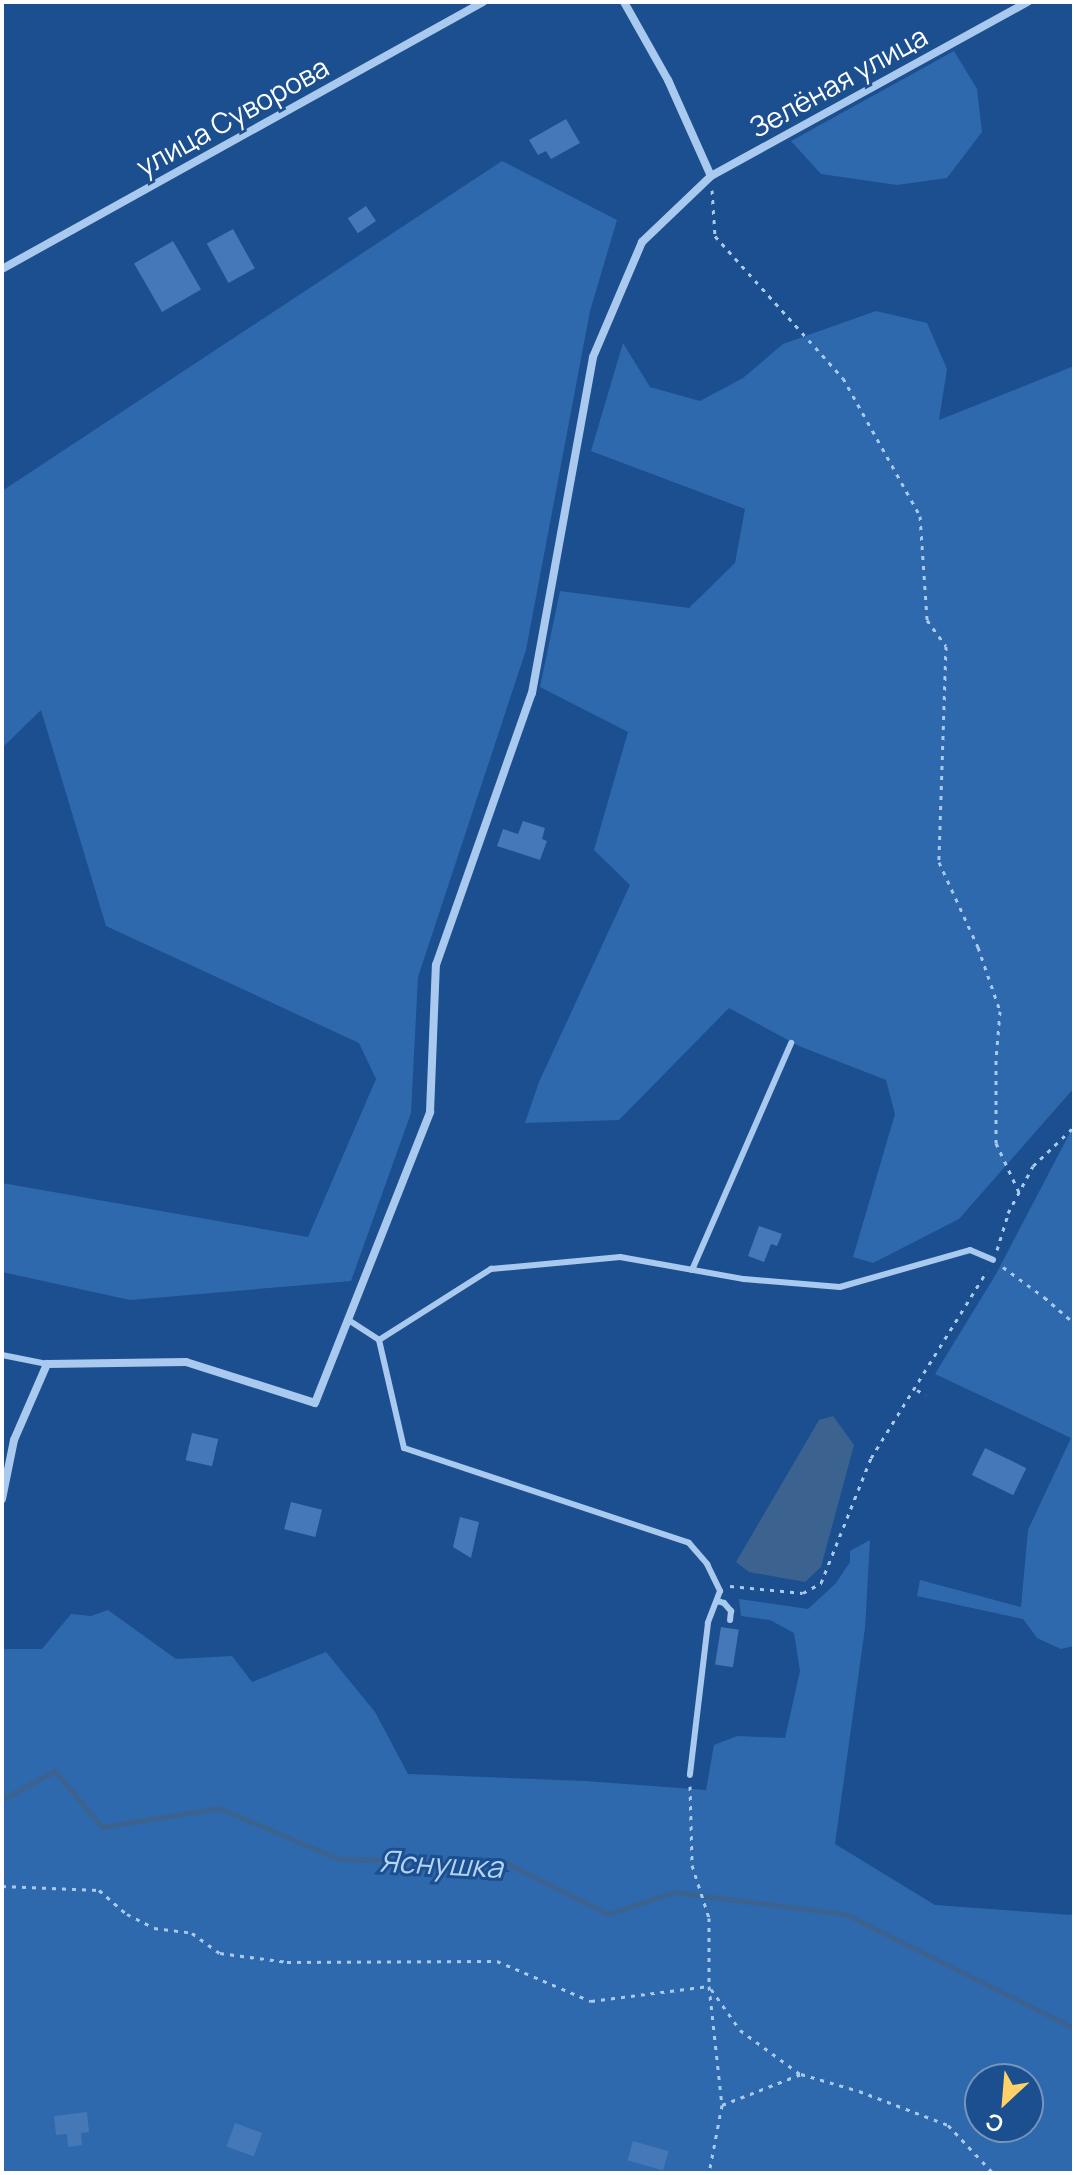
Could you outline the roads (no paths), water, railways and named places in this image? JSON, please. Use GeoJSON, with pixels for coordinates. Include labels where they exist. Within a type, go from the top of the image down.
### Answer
{"type":"FeatureCollection","features":[{"type":"Feature","properties":{"kind":"street","name":"улица Суворова"},"geometry":{"type":"LineString","coordinates":[[2,269],[483,2]]}},
{"type":"Feature","properties":{"kind":"street"},"geometry":{"type":"LineString","coordinates":[[624,2],[668,80],[711,176]]}},
{"type":"Feature","properties":{"kind":"street","name":"Зелёная улица"},"geometry":{"type":"LineString","coordinates":[[47,1364],[186,1362],[315,1403],[350,1321],[430,1112],[436,965],[532,693],[593,357],[642,242],[711,176],[1028,2]]}},
{"type":"Feature","properties":{"kind":"street"},"geometry":{"type":"LineString","coordinates":[[2,1499],[14,1440],[47,1364]]}},
{"type":"Feature","properties":{"kind":"lane"},"geometry":{"type":"LineString","coordinates":[[692,1270],[791,1043]]}},
{"type":"Feature","properties":{"kind":"lane"},"geometry":{"type":"LineString","coordinates":[[379,1340],[491,1269],[620,1257],[744,1279],[840,1287],[970,1250],[993,1260]]}},
{"type":"Feature","properties":{"kind":"lane"},"geometry":{"type":"LineString","coordinates":[[350,1321],[379,1340],[404,1448],[689,1543],[707,1564],[720,1591],[708,1623],[690,1775]]}},
{"type":"Feature","properties":{"kind":"lane"},"geometry":{"type":"LineString","coordinates":[[2,1355],[47,1364]]}},
{"type":"Feature","properties":{"kind":"lane"},"geometry":{"type":"LineString","coordinates":[[717,1601],[724,1603],[731,1611],[730,1620]]}},
{"type":"Feature","properties":{"kind":"waterway","name":"Яснушка"},"geometry":{"type":"LineString","coordinates":[[2,1799],[55,1771],[102,1827],[219,1808],[339,1859],[506,1863],[608,1914],[674,1892],[845,1914],[1074,2028]]}}]}
